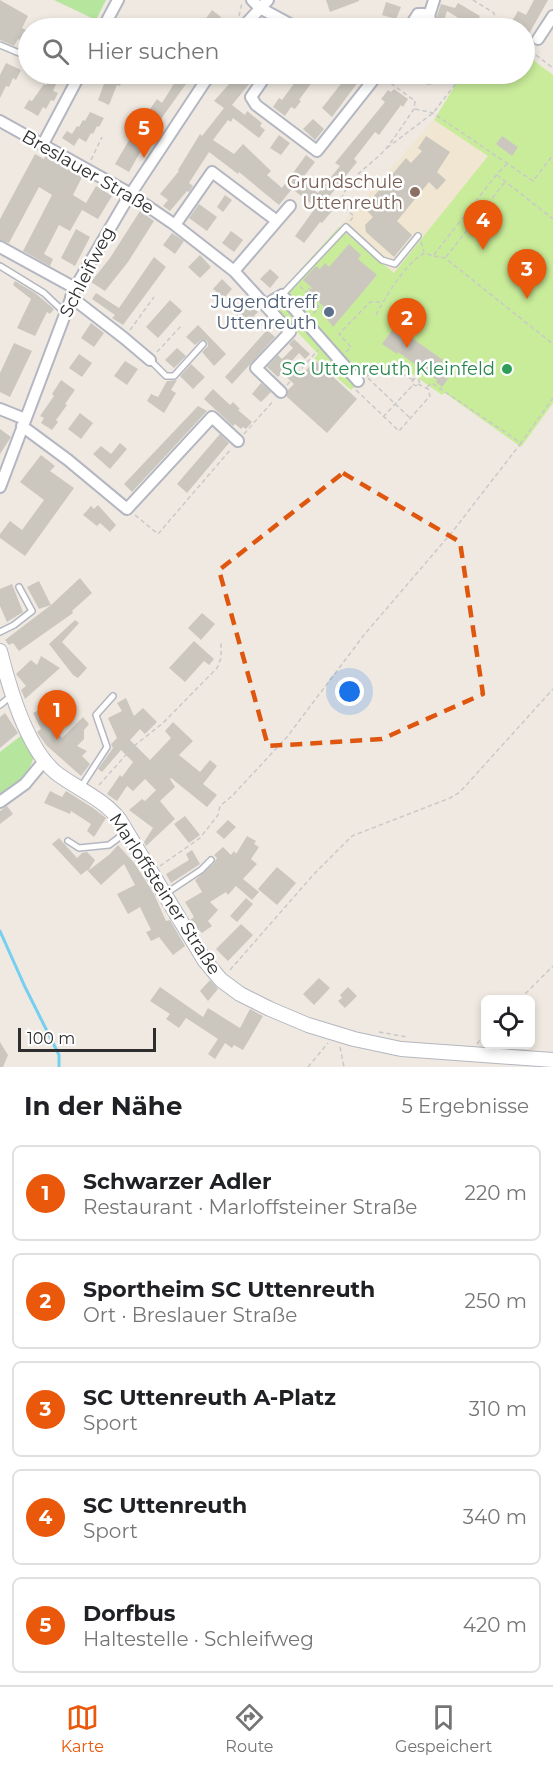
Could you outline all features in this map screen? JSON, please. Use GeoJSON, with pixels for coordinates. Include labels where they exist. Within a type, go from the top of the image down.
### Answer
{"type":"FeatureCollection","features":[{"type":"Feature","properties":{"kind":"street"},"geometry":{"type":"LineString","coordinates":[[108,18],[118,0]]}},
{"type":"Feature","properties":{"kind":"street"},"geometry":{"type":"LineString","coordinates":[[245,18],[256,4],[268,0]]}},
{"type":"Feature","properties":{"kind":"street"},"geometry":{"type":"LineString","coordinates":[[416,18],[418,14],[429,16],[434,0]]}},
{"type":"Feature","properties":{"kind":"street"},"geometry":{"type":"LineString","coordinates":[[256,4],[280,18]]}},
{"type":"Feature","properties":{"kind":"street"},"geometry":{"type":"LineString","coordinates":[[538,39],[553,16]]}},
{"type":"Feature","properties":{"kind":"street"},"geometry":{"type":"LineString","coordinates":[[43,144],[75,84]]}},
{"type":"Feature","properties":{"kind":"street","name":"Schleifweg"},"geometry":{"type":"LineString","coordinates":[[0,487],[73,293],[130,194],[203,84]]}},
{"type":"Feature","properties":{"kind":"street"},"geometry":{"type":"LineString","coordinates":[[260,84],[251,97],[256,105],[318,157],[371,84]]}},
{"type":"Feature","properties":{"kind":"street","name":"Breslauer Straße"},"geometry":{"type":"LineString","coordinates":[[0,121],[130,194],[175,225],[234,271],[290,332],[256,368],[281,392]]}},
{"type":"Feature","properties":{"kind":"street"},"geometry":{"type":"LineString","coordinates":[[175,225],[212,172],[277,221]]}},
{"type":"Feature","properties":{"kind":"street"},"geometry":{"type":"LineString","coordinates":[[234,271],[290,206]]}},
{"type":"Feature","properties":{"kind":"street"},"geometry":{"type":"LineString","coordinates":[[0,247],[73,293],[150,360]]}},
{"type":"Feature","properties":{"kind":"street"},"geometry":{"type":"LineString","coordinates":[[265,305],[282,295],[339,359],[357,384]]}},
{"type":"Feature","properties":{"kind":"street"},"geometry":{"type":"LineString","coordinates":[[0,409],[23,423],[127,509],[212,417],[238,441]]}},
{"type":"Feature","properties":{"kind":"street","name":"Marloffsteiner Straße"},"geometry":{"type":"LineString","coordinates":[[0,651],[12,695],[44,761],[59,775],[112,811],[205,961],[221,980],[240,994],[270,1009],[308,1025],[354,1039],[400,1049],[553,1060]]}},
{"type":"Feature","properties":{"kind":"street"},"geometry":{"type":"LineString","coordinates":[[0,802],[25,784],[44,761]]}},
{"type":"Feature","properties":{"kind":"lane"},"geometry":{"type":"LineString","coordinates":[[0,45],[18,53]]}},
{"type":"Feature","properties":{"kind":"lane"},"geometry":{"type":"LineString","coordinates":[[282,295],[346,227],[382,260],[395,264],[418,236]]}},
{"type":"Feature","properties":{"kind":"lane"},"geometry":{"type":"LineString","coordinates":[[0,266],[44,293],[64,312]]}},
{"type":"Feature","properties":{"kind":"lane"},"geometry":{"type":"LineString","coordinates":[[150,360],[166,376],[174,376],[203,344]]}},
{"type":"Feature","properties":{"kind":"lane"},"geometry":{"type":"LineString","coordinates":[[0,633],[32,611],[20,587]]}},
{"type":"Feature","properties":{"kind":"lane"},"geometry":{"type":"LineString","coordinates":[[0,705],[12,695]]}},
{"type":"Feature","properties":{"kind":"lane"},"geometry":{"type":"LineString","coordinates":[[85,791],[107,747],[96,716],[113,696]]}},
{"type":"Feature","properties":{"kind":"lane"},"geometry":{"type":"LineString","coordinates":[[68,841],[79,848],[109,845],[116,842],[126,832]]}},
{"type":"Feature","properties":{"kind":"lane"},"geometry":{"type":"LineString","coordinates":[[165,894],[201,870],[211,860]]}},
{"type":"Feature","properties":{"kind":"path"},"geometry":{"type":"LineString","coordinates":[[240,18],[242,0]]}},
{"type":"Feature","properties":{"kind":"path"},"geometry":{"type":"LineString","coordinates":[[473,0],[494,13],[495,18]]}},
{"type":"Feature","properties":{"kind":"path"},"geometry":{"type":"LineString","coordinates":[[535,54],[553,68]]}},
{"type":"Feature","properties":{"kind":"path"},"geometry":{"type":"LineString","coordinates":[[384,151],[414,109],[415,101],[392,84]]}},
{"type":"Feature","properties":{"kind":"path"},"geometry":{"type":"LineString","coordinates":[[346,227],[354,216],[339,204],[343,193],[353,179],[384,151],[433,114],[456,84]]}},
{"type":"Feature","properties":{"kind":"path"},"geometry":{"type":"LineString","coordinates":[[414,109],[433,114],[533,181],[553,155]]}},
{"type":"Feature","properties":{"kind":"path"},"geometry":{"type":"LineString","coordinates":[[86,168],[102,137]]}},
{"type":"Feature","properties":{"kind":"path"},"geometry":{"type":"LineString","coordinates":[[433,256],[507,164]]}},
{"type":"Feature","properties":{"kind":"path"},"geometry":{"type":"LineString","coordinates":[[497,174],[553,219]]}},
{"type":"Feature","properties":{"kind":"path"},"geometry":{"type":"LineString","coordinates":[[445,258],[505,182]]}},
{"type":"Feature","properties":{"kind":"path"},"geometry":{"type":"LineString","coordinates":[[418,236],[425,253],[445,258],[553,345]]}},
{"type":"Feature","properties":{"kind":"path"},"geometry":{"type":"LineString","coordinates":[[376,315],[415,258],[425,253]]}},
{"type":"Feature","properties":{"kind":"path"},"geometry":{"type":"LineString","coordinates":[[295,282],[319,307],[313,314]]}},
{"type":"Feature","properties":{"kind":"path"},"geometry":{"type":"LineString","coordinates":[[307,293],[308,288],[310,290]]}},
{"type":"Feature","properties":{"kind":"path"},"geometry":{"type":"LineString","coordinates":[[124,338],[154,297]]}},
{"type":"Feature","properties":{"kind":"path"},"geometry":{"type":"LineString","coordinates":[[339,359],[351,347],[339,334],[370,302],[383,302]]}},
{"type":"Feature","properties":{"kind":"path"},"geometry":{"type":"LineString","coordinates":[[150,360],[181,326]]}},
{"type":"Feature","properties":{"kind":"path"},"geometry":{"type":"LineString","coordinates":[[411,419],[366,377],[371,373],[403,374],[413,380],[418,379],[418,384]]}},
{"type":"Feature","properties":{"kind":"path"},"geometry":{"type":"LineString","coordinates":[[413,380],[413,385]]}},
{"type":"Feature","properties":{"kind":"path"},"geometry":{"type":"LineString","coordinates":[[426,387],[432,383],[521,443]]}},
{"type":"Feature","properties":{"kind":"path"},"geometry":{"type":"LineString","coordinates":[[357,384],[356,392],[383,417],[399,431],[430,396],[428,389],[418,384],[413,385],[383,417]]}},
{"type":"Feature","properties":{"kind":"path"},"geometry":{"type":"LineString","coordinates":[[151,871],[200,838],[213,822],[220,806],[287,737],[364,635],[453,531],[553,398]]}},
{"type":"Feature","properties":{"kind":"path"},"geometry":{"type":"LineString","coordinates":[[127,509],[158,534]]}},
{"type":"Feature","properties":{"kind":"path"},"geometry":{"type":"LineString","coordinates":[[85,791],[163,723],[217,668],[221,658],[221,643]]}},
{"type":"Feature","properties":{"kind":"path"},"geometry":{"type":"LineString","coordinates":[[221,980],[314,874],[352,836],[460,792],[553,689]]}},
{"type":"Feature","properties":{"kind":"path"},"geometry":{"type":"LineString","coordinates":[[524,995],[553,966]]}},
{"type":"Feature","properties":{"kind":"path"},"geometry":{"type":"LineString","coordinates":[[308,1067],[337,1033]]}},
{"type":"Feature","properties":{"kind":"path"},"geometry":{"type":"LineString","coordinates":[[337,1033],[344,1067]]}},
{"type":"Feature","properties":{"kind":"path"},"geometry":{"type":"LineString","coordinates":[[477,1045],[481,1039]]}},
{"type":"Feature","properties":{"kind":"highlighted area"},"geometry":{"type":"Polygon","coordinates":[[[343,473],[460,542],[483,694],[382,739],[268,746],[219,570],[343,473]]]}},
{"type":"Feature","properties":{"kind":"shaded area","name":"Grundschule Uttenreuth"},"geometry":{"type":"Polygon","coordinates":[[[434,120],[488,156],[394,273],[339,227],[434,120]]]}},
{"type":"Feature","properties":{"kind":"green space"},"geometry":{"type":"Polygon","coordinates":[[[54,0],[106,0],[97,18],[92,18],[54,0]]]}},
{"type":"Feature","properties":{"kind":"green space"},"geometry":{"type":"Polygon","coordinates":[[[535,62],[553,75],[553,403],[521,447],[445,393],[442,395],[408,371],[371,371],[351,390],[314,358],[318,354],[270,303],[339,227],[394,273],[488,156],[434,120],[456,84],[535,84],[535,62]]]}},
{"type":"Feature","properties":{"kind":"green space"},"geometry":{"type":"Polygon","coordinates":[[[22,735],[34,757],[22,780],[0,794],[0,752],[22,735]]]}},
{"type":"Feature","properties":{"kind":"building"},"geometry":{"type":"Polygon","coordinates":[[[0,0],[28,16],[18,18],[18,39],[14,46],[0,40],[0,0]]]}},
{"type":"Feature","properties":{"kind":"building"},"geometry":{"type":"Polygon","coordinates":[[[326,0],[359,0],[359,1],[330,12],[326,0]]]}},
{"type":"Feature","properties":{"kind":"building"},"geometry":{"type":"Polygon","coordinates":[[[534,0],[548,0],[535,23],[535,18],[514,18],[518,11],[526,15],[534,0]]]}},
{"type":"Feature","properties":{"kind":"building"},"geometry":{"type":"Polygon","coordinates":[[[386,2],[401,7],[396,18],[382,15],[386,2]]]}},
{"type":"Feature","properties":{"kind":"building"},"geometry":{"type":"Polygon","coordinates":[[[458,3],[480,16],[479,18],[458,18],[447,11],[445,18],[437,18],[441,4],[455,8],[458,3]]]}},
{"type":"Feature","properties":{"kind":"building"},"geometry":{"type":"Polygon","coordinates":[[[212,10],[221,17],[220,18],[206,18],[212,10]]]}},
{"type":"Feature","properties":{"kind":"building"},"geometry":{"type":"Polygon","coordinates":[[[6,63],[18,69],[16,80],[13,78],[0,98],[0,75],[6,63]]]}},
{"type":"Feature","properties":{"kind":"building"},"geometry":{"type":"Polygon","coordinates":[[[44,84],[56,84],[53,91],[58,93],[54,101],[51,100],[46,109],[43,107],[38,116],[24,108],[44,84]]]}},
{"type":"Feature","properties":{"kind":"building"},"geometry":{"type":"Polygon","coordinates":[[[104,84],[121,84],[117,85],[109,105],[98,100],[104,84]]]}},
{"type":"Feature","properties":{"kind":"building"},"geometry":{"type":"Polygon","coordinates":[[[174,84],[186,84],[151,133],[129,172],[115,164],[157,99],[162,103],[174,84]]]}},
{"type":"Feature","properties":{"kind":"building"},"geometry":{"type":"Polygon","coordinates":[[[229,84],[249,84],[232,105],[245,115],[247,111],[262,123],[260,126],[265,130],[259,138],[233,118],[231,122],[228,120],[213,140],[234,154],[243,144],[271,171],[267,175],[282,188],[306,155],[315,162],[301,180],[318,193],[340,166],[335,163],[385,102],[381,99],[388,90],[391,92],[394,89],[408,99],[379,135],[375,132],[354,159],[357,162],[324,203],[332,211],[304,243],[295,236],[316,207],[292,189],[279,205],[239,172],[238,174],[209,152],[189,183],[193,186],[189,192],[187,191],[170,211],[163,206],[168,200],[160,194],[179,171],[200,134],[202,136],[224,108],[214,101],[229,84]]]}},
{"type":"Feature","properties":{"kind":"building"},"geometry":{"type":"Polygon","coordinates":[[[294,84],[311,84],[295,109],[291,107],[285,116],[273,107],[279,98],[282,100],[294,84]]]}},
{"type":"Feature","properties":{"kind":"building"},"geometry":{"type":"Polygon","coordinates":[[[341,84],[357,84],[332,117],[322,108],[341,84]]]}},
{"type":"Feature","properties":{"kind":"building"},"geometry":{"type":"Polygon","coordinates":[[[90,112],[104,118],[86,142],[79,138],[74,146],[62,138],[67,131],[72,134],[83,120],[85,121],[90,112]]]}},
{"type":"Feature","properties":{"kind":"building"},"geometry":{"type":"Polygon","coordinates":[[[313,119],[324,129],[315,140],[303,129],[313,119]]]}},
{"type":"Feature","properties":{"kind":"building"},"geometry":{"type":"Polygon","coordinates":[[[279,135],[290,143],[281,155],[270,148],[279,135]]]}},
{"type":"Feature","properties":{"kind":"building"},"geometry":{"type":"Polygon","coordinates":[[[426,136],[450,152],[437,172],[446,180],[437,190],[429,182],[397,221],[412,235],[394,257],[366,232],[365,225],[373,217],[364,208],[406,158],[411,163],[422,151],[418,148],[426,136]]]}},
{"type":"Feature","properties":{"kind":"building"},"geometry":{"type":"Polygon","coordinates":[[[502,136],[518,147],[512,156],[496,144],[502,136]]]}},
{"type":"Feature","properties":{"kind":"building"},"geometry":{"type":"Polygon","coordinates":[[[35,154],[44,159],[45,155],[82,177],[73,195],[86,203],[96,186],[112,196],[98,219],[82,210],[70,231],[59,225],[44,254],[53,259],[50,266],[23,251],[52,195],[39,187],[9,243],[0,240],[0,219],[35,154]]]}},
{"type":"Feature","properties":{"kind":"building"},"geometry":{"type":"Polygon","coordinates":[[[225,195],[232,200],[223,212],[217,207],[225,195]]]}},
{"type":"Feature","properties":{"kind":"building"},"geometry":{"type":"Polygon","coordinates":[[[199,204],[217,217],[207,231],[189,218],[199,204]]]}},
{"type":"Feature","properties":{"kind":"building"},"geometry":{"type":"Polygon","coordinates":[[[140,211],[154,221],[128,262],[105,291],[91,282],[110,258],[140,211]]]}},
{"type":"Feature","properties":{"kind":"building"},"geometry":{"type":"Polygon","coordinates":[[[76,229],[90,237],[75,266],[61,258],[76,229]]]}},
{"type":"Feature","properties":{"kind":"building"},"geometry":{"type":"Polygon","coordinates":[[[231,231],[243,240],[234,252],[222,243],[231,231]]]}},
{"type":"Feature","properties":{"kind":"building"},"geometry":{"type":"Polygon","coordinates":[[[172,233],[184,241],[175,254],[163,245],[172,233]]]}},
{"type":"Feature","properties":{"kind":"building"},"geometry":{"type":"Polygon","coordinates":[[[349,244],[361,255],[358,259],[377,275],[333,327],[321,311],[324,307],[308,292],[312,288],[303,280],[316,266],[320,269],[325,263],[329,267],[349,244]]]}},
{"type":"Feature","properties":{"kind":"building"},"geometry":{"type":"Polygon","coordinates":[[[200,255],[211,267],[200,278],[188,267],[200,255]]]}},
{"type":"Feature","properties":{"kind":"building"},"geometry":{"type":"Polygon","coordinates":[[[154,257],[166,267],[123,325],[112,318],[115,315],[92,299],[96,293],[119,308],[154,257]]]}},
{"type":"Feature","properties":{"kind":"building"},"geometry":{"type":"Polygon","coordinates":[[[270,269],[279,277],[270,288],[260,279],[270,269]]]}},
{"type":"Feature","properties":{"kind":"building"},"geometry":{"type":"Polygon","coordinates":[[[222,279],[232,289],[224,298],[213,289],[222,279]]]}},
{"type":"Feature","properties":{"kind":"building"},"geometry":{"type":"Polygon","coordinates":[[[15,281],[35,293],[54,309],[50,314],[47,312],[35,336],[17,328],[31,299],[13,285],[15,281]]]}},
{"type":"Feature","properties":{"kind":"building"},"geometry":{"type":"Polygon","coordinates":[[[170,300],[182,311],[158,338],[146,327],[170,300]]]}},
{"type":"Feature","properties":{"kind":"building"},"geometry":{"type":"Polygon","coordinates":[[[247,301],[258,312],[246,324],[235,313],[247,301]]]}},
{"type":"Feature","properties":{"kind":"building"},"geometry":{"type":"Polygon","coordinates":[[[91,323],[104,333],[94,347],[81,338],[91,323]]]}},
{"type":"Feature","properties":{"kind":"building"},"geometry":{"type":"Polygon","coordinates":[[[198,325],[226,354],[214,366],[202,352],[208,346],[207,341],[201,340],[195,345],[186,337],[198,325]]]}},
{"type":"Feature","properties":{"kind":"building"},"geometry":{"type":"Polygon","coordinates":[[[395,326],[443,360],[435,371],[448,379],[442,387],[436,382],[437,380],[398,352],[397,354],[382,344],[395,326]]]}},
{"type":"Feature","properties":{"kind":"building"},"geometry":{"type":"Polygon","coordinates":[[[267,330],[275,337],[232,384],[225,377],[267,330]]]}},
{"type":"Feature","properties":{"kind":"building"},"geometry":{"type":"Polygon","coordinates":[[[294,339],[310,354],[305,359],[299,353],[288,365],[301,376],[315,360],[357,399],[327,433],[287,397],[288,390],[294,384],[282,373],[278,377],[267,367],[278,355],[282,359],[293,348],[289,344],[294,339]]]}},
{"type":"Feature","properties":{"kind":"building"},"geometry":{"type":"Polygon","coordinates":[[[14,343],[32,351],[10,397],[0,392],[0,373],[14,343]]]}},
{"type":"Feature","properties":{"kind":"building"},"geometry":{"type":"Polygon","coordinates":[[[177,348],[186,356],[174,368],[165,360],[177,348]]]}},
{"type":"Feature","properties":{"kind":"building"},"geometry":{"type":"Polygon","coordinates":[[[79,354],[92,363],[82,377],[69,368],[79,354]]]}},
{"type":"Feature","properties":{"kind":"building"},"geometry":{"type":"Polygon","coordinates":[[[125,361],[138,369],[127,385],[114,376],[125,361]]]}},
{"type":"Feature","properties":{"kind":"building"},"geometry":{"type":"Polygon","coordinates":[[[191,364],[205,377],[193,389],[180,376],[191,364]]]}},
{"type":"Feature","properties":{"kind":"building"},"geometry":{"type":"Polygon","coordinates":[[[61,380],[75,390],[52,430],[41,423],[44,418],[40,416],[54,396],[52,394],[61,380]]]}},
{"type":"Feature","properties":{"kind":"building"},"geometry":{"type":"Polygon","coordinates":[[[177,380],[171,390],[176,393],[164,413],[147,401],[151,394],[158,397],[167,381],[177,380]]]}},
{"type":"Feature","properties":{"kind":"building"},"geometry":{"type":"Polygon","coordinates":[[[261,383],[271,392],[261,402],[252,394],[261,383]]]}},
{"type":"Feature","properties":{"kind":"building"},"geometry":{"type":"Polygon","coordinates":[[[213,389],[230,405],[233,402],[240,409],[238,410],[252,422],[246,429],[243,427],[241,429],[235,424],[233,426],[204,399],[213,389]]]}},
{"type":"Feature","properties":{"kind":"building"},"geometry":{"type":"Polygon","coordinates":[[[198,406],[207,411],[132,492],[124,484],[198,406]]]}},
{"type":"Feature","properties":{"kind":"building"},"geometry":{"type":"Polygon","coordinates":[[[80,413],[93,423],[81,439],[68,429],[80,413]]]}},
{"type":"Feature","properties":{"kind":"building"},"geometry":{"type":"Polygon","coordinates":[[[0,429],[11,437],[0,454],[0,429]]]}},
{"type":"Feature","properties":{"kind":"building"},"geometry":{"type":"Polygon","coordinates":[[[220,434],[229,443],[187,493],[177,484],[220,434]]]}},
{"type":"Feature","properties":{"kind":"building"},"geometry":{"type":"Polygon","coordinates":[[[120,443],[127,449],[110,469],[93,454],[101,446],[111,454],[120,443]]]}},
{"type":"Feature","properties":{"kind":"building"},"geometry":{"type":"Polygon","coordinates":[[[41,455],[55,466],[50,471],[74,488],[25,556],[0,538],[0,534],[10,521],[22,530],[44,500],[20,482],[41,455]]]}},
{"type":"Feature","properties":{"kind":"building"},"geometry":{"type":"Polygon","coordinates":[[[98,505],[116,525],[110,532],[100,523],[97,526],[83,515],[91,506],[94,509],[98,505]]]}},
{"type":"Feature","properties":{"kind":"building"},"geometry":{"type":"Polygon","coordinates":[[[80,578],[92,593],[72,611],[73,613],[19,651],[13,643],[9,645],[5,640],[51,605],[80,578]]]}},
{"type":"Feature","properties":{"kind":"building"},"geometry":{"type":"Polygon","coordinates":[[[39,581],[51,605],[39,609],[27,587],[39,581]]]}},
{"type":"Feature","properties":{"kind":"building"},"geometry":{"type":"Polygon","coordinates":[[[12,584],[23,612],[7,622],[0,606],[0,589],[12,584]]]}},
{"type":"Feature","properties":{"kind":"building"},"geometry":{"type":"Polygon","coordinates":[[[202,613],[215,624],[201,640],[188,628],[202,613]]]}},
{"type":"Feature","properties":{"kind":"building"},"geometry":{"type":"Polygon","coordinates":[[[75,620],[79,623],[62,642],[87,668],[78,678],[73,675],[49,644],[75,620]]]}},
{"type":"Feature","properties":{"kind":"building"},"geometry":{"type":"Polygon","coordinates":[[[194,641],[214,659],[209,665],[204,661],[185,682],[169,668],[194,641]]]}},
{"type":"Feature","properties":{"kind":"building"},"geometry":{"type":"Polygon","coordinates":[[[41,656],[60,668],[25,699],[21,690],[26,686],[16,674],[31,660],[37,665],[41,656]]]}},
{"type":"Feature","properties":{"kind":"building"},"geometry":{"type":"Polygon","coordinates":[[[126,698],[134,716],[143,708],[157,722],[145,734],[140,729],[130,740],[150,760],[171,738],[165,731],[173,722],[193,741],[179,755],[200,772],[210,760],[217,766],[203,784],[217,795],[207,807],[170,779],[175,787],[160,801],[175,819],[146,846],[144,842],[153,828],[129,810],[142,799],[145,801],[156,790],[145,779],[133,791],[127,786],[117,801],[107,794],[120,775],[122,777],[133,762],[121,750],[102,772],[98,769],[113,748],[111,744],[117,738],[108,718],[122,711],[117,703],[126,698]]]}},
{"type":"Feature","properties":{"kind":"building"},"geometry":{"type":"Polygon","coordinates":[[[63,701],[70,708],[48,721],[62,738],[83,717],[89,724],[84,730],[84,739],[77,746],[87,751],[82,756],[90,764],[81,776],[46,745],[37,732],[41,729],[33,713],[53,703],[56,709],[63,701]]]}},
{"type":"Feature","properties":{"kind":"building"},"geometry":{"type":"Polygon","coordinates":[[[5,713],[18,733],[0,748],[0,717],[5,713]]]}},
{"type":"Feature","properties":{"kind":"building"},"geometry":{"type":"Polygon","coordinates":[[[50,791],[62,797],[66,791],[106,818],[94,837],[87,831],[91,824],[71,811],[70,814],[44,803],[50,791]]]}},
{"type":"Feature","properties":{"kind":"building"},"geometry":{"type":"Polygon","coordinates":[[[7,806],[13,814],[0,824],[0,811],[7,806]]]}},
{"type":"Feature","properties":{"kind":"building"},"geometry":{"type":"Polygon","coordinates":[[[185,816],[200,835],[189,843],[174,824],[185,816]]]}},
{"type":"Feature","properties":{"kind":"building"},"geometry":{"type":"Polygon","coordinates":[[[228,820],[236,827],[224,839],[216,832],[228,820]]]}},
{"type":"Feature","properties":{"kind":"building"},"geometry":{"type":"Polygon","coordinates":[[[247,836],[256,841],[254,844],[259,847],[251,859],[257,864],[243,879],[259,892],[252,900],[236,886],[228,895],[226,892],[210,902],[218,910],[208,921],[212,926],[202,933],[190,920],[194,917],[185,902],[202,892],[195,880],[214,863],[217,858],[214,855],[223,847],[231,855],[234,851],[236,854],[247,836]]]}},
{"type":"Feature","properties":{"kind":"building"},"geometry":{"type":"Polygon","coordinates":[[[59,838],[77,858],[87,852],[95,860],[88,871],[118,845],[135,864],[154,894],[166,921],[170,920],[185,946],[173,955],[159,937],[151,941],[146,932],[151,930],[140,907],[128,914],[117,894],[135,885],[124,864],[101,885],[87,870],[81,875],[52,844],[59,838]]]}},
{"type":"Feature","properties":{"kind":"building"},"geometry":{"type":"Polygon","coordinates":[[[192,850],[200,864],[171,883],[166,874],[189,860],[186,854],[192,850]]]}},
{"type":"Feature","properties":{"kind":"building"},"geometry":{"type":"Polygon","coordinates":[[[277,867],[296,883],[277,905],[258,889],[277,867]]]}},
{"type":"Feature","properties":{"kind":"building"},"geometry":{"type":"Polygon","coordinates":[[[246,898],[253,904],[237,922],[230,916],[246,898]]]}},
{"type":"Feature","properties":{"kind":"building"},"geometry":{"type":"Polygon","coordinates":[[[241,924],[253,935],[228,961],[216,949],[241,924]]]}},
{"type":"Feature","properties":{"kind":"building"},"geometry":{"type":"Polygon","coordinates":[[[319,978],[330,988],[314,1005],[303,994],[319,978]]]}},
{"type":"Feature","properties":{"kind":"building"},"geometry":{"type":"Polygon","coordinates":[[[210,980],[218,989],[208,1001],[200,991],[210,980]]]}},
{"type":"Feature","properties":{"kind":"building"},"geometry":{"type":"Polygon","coordinates":[[[160,987],[203,1017],[208,1008],[240,1028],[250,1009],[263,1016],[243,1050],[234,1045],[232,1048],[225,1043],[215,1059],[208,1054],[218,1039],[186,1018],[179,1028],[166,1019],[170,1014],[150,1001],[160,987]]]}},
{"type":"Feature","properties":{"kind":"building"},"geometry":{"type":"Polygon","coordinates":[[[348,987],[357,996],[345,1008],[338,1001],[342,998],[340,995],[348,987]]]}},
{"type":"Feature","properties":{"kind":"building"},"geometry":{"type":"Polygon","coordinates":[[[0,1042],[8,1055],[3,1067],[0,1067],[0,1042]]]}},
{"type":"Feature","properties":{"kind":"waterway"},"geometry":{"type":"LineString","coordinates":[[0,931],[59,1055],[59,1067]]}},
{"type":"Feature","properties":{"kind":"place","name":"Dorfbus"},"geometry":{"type":"Point","coordinates":[144,158]}},
{"type":"Feature","properties":{"kind":"place","name":"Grundschule Uttenreuth"},"geometry":{"type":"Point","coordinates":[415,192]}},
{"type":"Feature","properties":{"kind":"place","name":"SC Uttenreuth"},"geometry":{"type":"Point","coordinates":[483,250]}},
{"type":"Feature","properties":{"kind":"place","name":"SC Uttenreuth A-Platz"},"geometry":{"type":"Point","coordinates":[527,299]}},
{"type":"Feature","properties":{"kind":"place","name":"Jugendtreff Uttenreuth"},"geometry":{"type":"Point","coordinates":[329,312]}},
{"type":"Feature","properties":{"kind":"place","name":"Sportheim SC Uttenreuth"},"geometry":{"type":"Point","coordinates":[407,348]}},
{"type":"Feature","properties":{"kind":"place","name":"SC Uttenreuth Kleinfeld"},"geometry":{"type":"Point","coordinates":[507,369]}},
{"type":"Feature","properties":{"kind":"place","name":"Schwarzer Adler"},"geometry":{"type":"Point","coordinates":[57,740]}}]}
